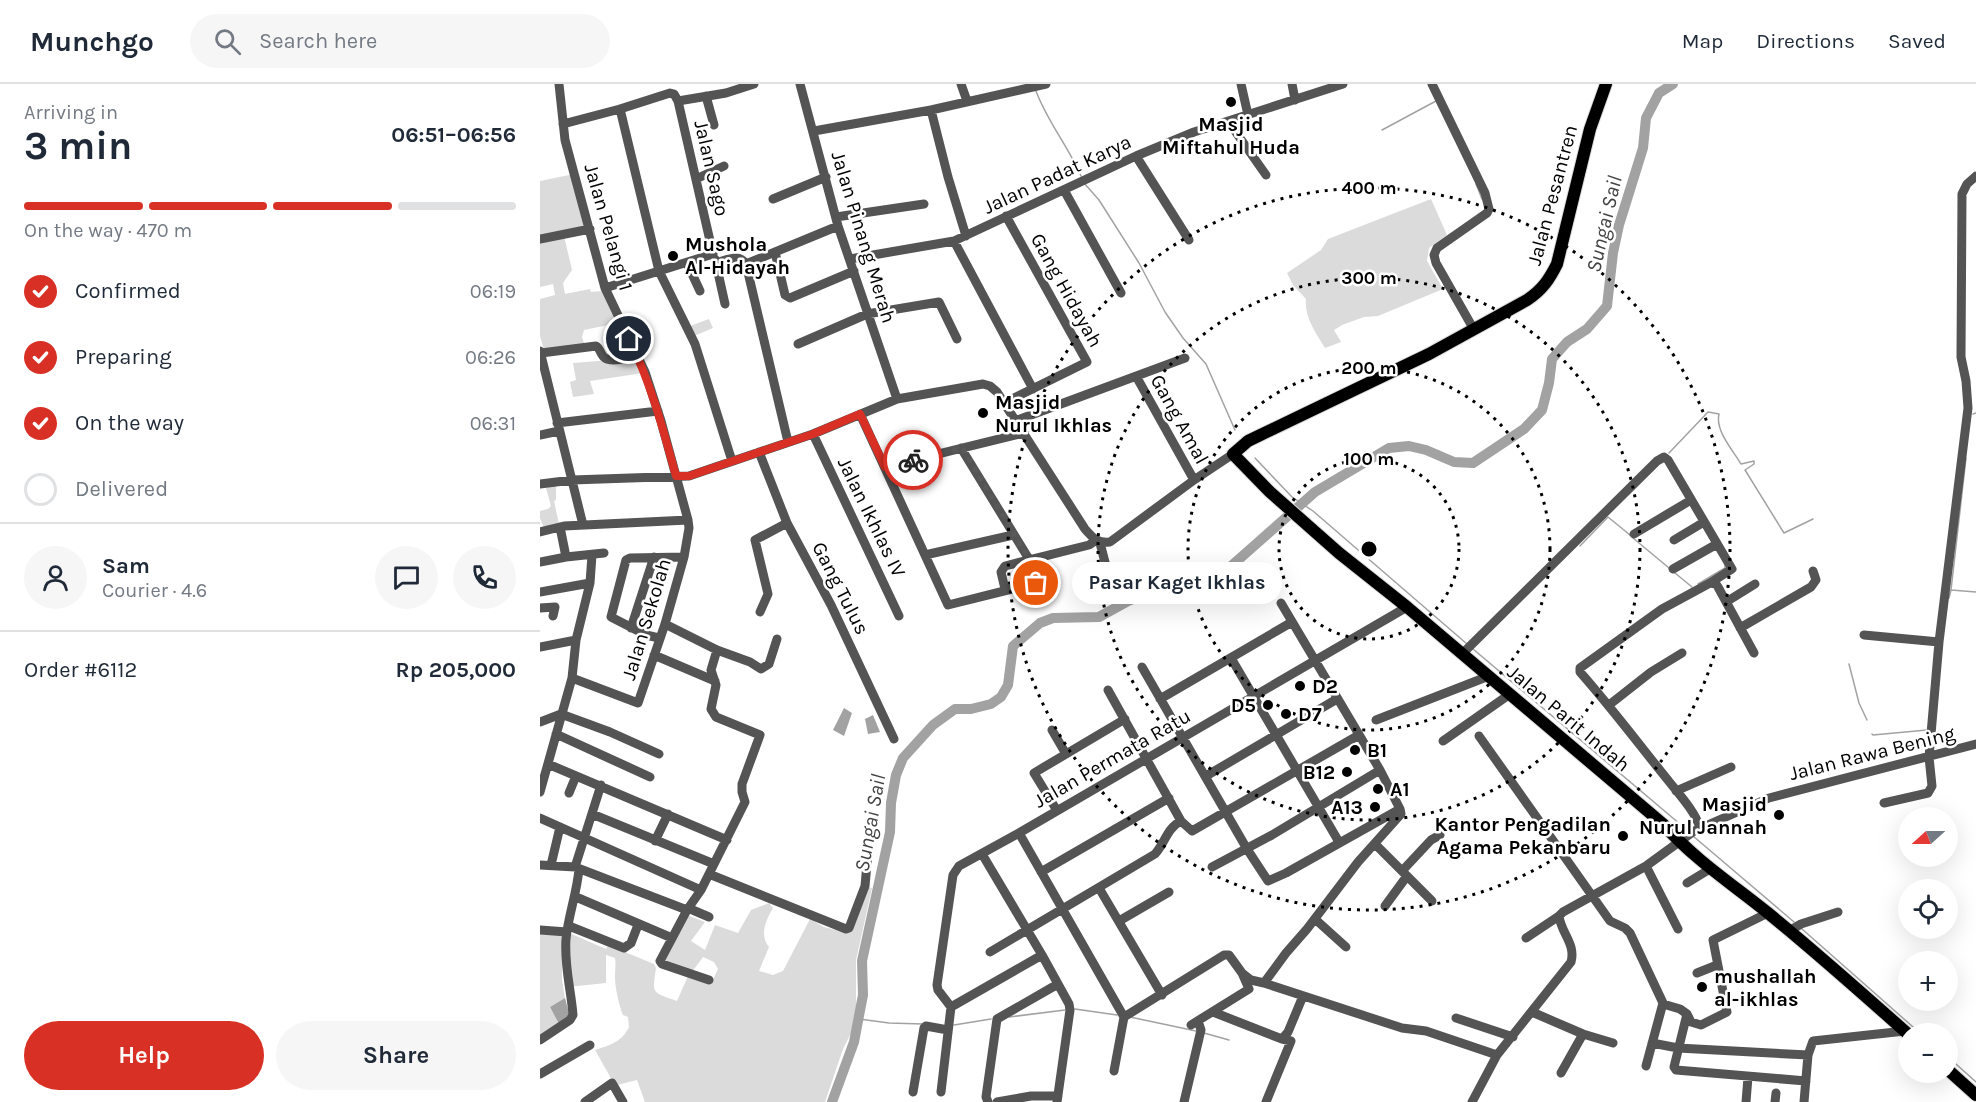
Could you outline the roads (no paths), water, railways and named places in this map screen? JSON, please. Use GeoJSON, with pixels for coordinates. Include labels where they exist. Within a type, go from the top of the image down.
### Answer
{"type":"FeatureCollection","features":[{"type":"Feature","properties":{"kind":"main road","name":"Jalan Pesantren"},"geometry":{"type":"LineString","coordinates":[[1233,454],[1248,441],[1398,369],[1527,300],[1541,290],[1550,278],[1560,253],[1593,118],[1606,84]]}},
{"type":"Feature","properties":{"kind":"main road","name":"Jalan Parit Indah"},"geometry":{"type":"LineString","coordinates":[[1233,454],[1270,492],[1339,553],[1464,652],[1489,676],[1663,824],[1680,843],[1710,869],[1768,913],[1794,928],[1898,1024]]}},
{"type":"Feature","properties":{"kind":"main road"},"geometry":{"type":"LineString","coordinates":[[1958,1078],[1976,1095]]}},
{"type":"Feature","properties":{"kind":"street","name":"Jalan Pelangi 1"},"geometry":{"type":"LineString","coordinates":[[559,84],[563,124],[605,288],[638,356],[658,411],[676,476]]}},
{"type":"Feature","properties":{"kind":"street"},"geometry":{"type":"LineString","coordinates":[[678,101],[726,93],[754,84]]}},
{"type":"Feature","properties":{"kind":"street"},"geometry":{"type":"LineString","coordinates":[[962,84],[967,101]]}},
{"type":"Feature","properties":{"kind":"street"},"geometry":{"type":"LineString","coordinates":[[1241,84],[1248,115]]}},
{"type":"Feature","properties":{"kind":"street"},"geometry":{"type":"LineString","coordinates":[[1292,84],[1295,100]]}},
{"type":"Feature","properties":{"kind":"street","name":"Jalan Padat Karya"},"geometry":{"type":"LineString","coordinates":[[850,260],[954,241],[1136,156],[1194,132],[1295,100],[1327,86],[1343,84]]}},
{"type":"Feature","properties":{"kind":"street"},"geometry":{"type":"LineString","coordinates":[[1432,84],[1485,194],[1489,209],[1487,213],[1437,248],[1434,255],[1436,263],[1473,328]]}},
{"type":"Feature","properties":{"kind":"street"},"geometry":{"type":"LineString","coordinates":[[814,131],[931,110],[1044,85]]}},
{"type":"Feature","properties":{"kind":"street","name":"Jalan Pinang Merah"},"geometry":{"type":"LineString","coordinates":[[804,86],[837,222],[897,399]]}},
{"type":"Feature","properties":{"kind":"street","name":"Jalan Sago"},"geometry":{"type":"LineString","coordinates":[[563,124],[670,93],[674,94],[678,101],[725,304]]}},
{"type":"Feature","properties":{"kind":"street"},"geometry":{"type":"LineString","coordinates":[[706,96],[714,126]]}},
{"type":"Feature","properties":{"kind":"street"},"geometry":{"type":"LineString","coordinates":[[620,109],[659,271],[695,344],[732,461]]}},
{"type":"Feature","properties":{"kind":"street"},"geometry":{"type":"LineString","coordinates":[[931,110],[966,236]]}},
{"type":"Feature","properties":{"kind":"street"},"geometry":{"type":"LineString","coordinates":[[1228,121],[1266,175]]}},
{"type":"Feature","properties":{"kind":"street"},"geometry":{"type":"LineString","coordinates":[[1136,156],[1189,240]]}},
{"type":"Feature","properties":{"kind":"street"},"geometry":{"type":"LineString","coordinates":[[696,179],[724,166]]}},
{"type":"Feature","properties":{"kind":"street"},"geometry":{"type":"LineString","coordinates":[[1884,802],[1930,792],[1932,786],[1929,758],[1939,642],[1968,408],[1961,357],[1962,194],[1963,189],[1976,176]]}},
{"type":"Feature","properties":{"kind":"street"},"geometry":{"type":"LineString","coordinates":[[773,200],[826,177]]}},
{"type":"Feature","properties":{"kind":"street"},"geometry":{"type":"LineString","coordinates":[[1064,190],[1121,293]]}},
{"type":"Feature","properties":{"kind":"street"},"geometry":{"type":"LineString","coordinates":[[746,264],[837,222],[924,204]]}},
{"type":"Feature","properties":{"kind":"street","name":"Gang Hidayah"},"geometry":{"type":"LineString","coordinates":[[1004,403],[1087,362],[1006,216]]}},
{"type":"Feature","properties":{"kind":"street"},"geometry":{"type":"LineString","coordinates":[[540,239],[590,229]]}},
{"type":"Feature","properties":{"kind":"street"},"geometry":{"type":"LineString","coordinates":[[954,241],[1033,389]]}},
{"type":"Feature","properties":{"kind":"street"},"geometry":{"type":"LineString","coordinates":[[775,252],[785,295],[790,298],[854,271]]}},
{"type":"Feature","properties":{"kind":"street"},"geometry":{"type":"LineString","coordinates":[[605,288],[687,262],[742,258],[746,264],[788,442]]}},
{"type":"Feature","properties":{"kind":"street"},"geometry":{"type":"LineString","coordinates":[[687,262],[700,291]]}},
{"type":"Feature","properties":{"kind":"street"},"geometry":{"type":"LineString","coordinates":[[798,344],[867,314],[939,302],[957,339]]}},
{"type":"Feature","properties":{"kind":"street"},"geometry":{"type":"LineString","coordinates":[[583,525],[558,427],[544,388],[540,352],[596,346],[600,348],[603,357],[608,360],[638,356]]}},
{"type":"Feature","properties":{"kind":"street","name":"Gang Amal"},"geometry":{"type":"LineString","coordinates":[[1015,421],[1185,358]]}},
{"type":"Feature","properties":{"kind":"street","name":"Gang Amal"},"geometry":{"type":"LineString","coordinates":[[1136,376],[1194,480]]}},
{"type":"Feature","properties":{"kind":"street"},"geometry":{"type":"LineString","coordinates":[[540,484],[572,480],[689,476],[813,434],[897,399],[983,384],[993,388],[1004,403],[1057,488],[1098,542],[1107,570],[1094,581]]}},
{"type":"Feature","properties":{"kind":"street"},"geometry":{"type":"LineString","coordinates":[[540,435],[558,427],[658,411]]}},
{"type":"Feature","properties":{"kind":"street"},"geometry":{"type":"LineString","coordinates":[[860,414],[948,605],[1038,581],[1040,577],[962,448]]}},
{"type":"Feature","properties":{"kind":"street","name":"Jalan Ikhlas IV"},"geometry":{"type":"LineString","coordinates":[[813,434],[899,616]]}},
{"type":"Feature","properties":{"kind":"street"},"geometry":{"type":"LineString","coordinates":[[885,467],[1024,434]]}},
{"type":"Feature","properties":{"kind":"street","name":"Gang Tulus"},"geometry":{"type":"LineString","coordinates":[[759,452],[787,523],[831,605],[894,740]]}},
{"type":"Feature","properties":{"kind":"street"},"geometry":{"type":"LineString","coordinates":[[1005,589],[1002,568],[1098,542],[1110,542],[1233,454]]}},
{"type":"Feature","properties":{"kind":"street"},"geometry":{"type":"LineString","coordinates":[[1464,652],[1662,458],[1667,459],[1732,569],[1662,609],[1581,667],[1580,672],[1609,705],[1676,791],[1697,820],[1697,830]]}},
{"type":"Feature","properties":{"kind":"street","name":"Jalan Sekolah"},"geometry":{"type":"LineString","coordinates":[[572,678],[638,703],[684,557],[689,528],[676,476]]}},
{"type":"Feature","properties":{"kind":"street"},"geometry":{"type":"LineString","coordinates":[[1634,534],[1691,500]]}},
{"type":"Feature","properties":{"kind":"street"},"geometry":{"type":"LineString","coordinates":[[540,532],[583,525],[688,520]]}},
{"type":"Feature","properties":{"kind":"street"},"geometry":{"type":"LineString","coordinates":[[1674,540],[1704,522]]}},
{"type":"Feature","properties":{"kind":"street"},"geometry":{"type":"LineString","coordinates":[[760,612],[768,599],[768,589],[755,540],[787,523]]}},
{"type":"Feature","properties":{"kind":"street"},"geometry":{"type":"LineString","coordinates":[[560,527],[566,557]]}},
{"type":"Feature","properties":{"kind":"street"},"geometry":{"type":"LineString","coordinates":[[925,555],[1013,534]]}},
{"type":"Feature","properties":{"kind":"street"},"geometry":{"type":"LineString","coordinates":[[1673,569],[1717,544]]}},
{"type":"Feature","properties":{"kind":"street"},"geometry":{"type":"LineString","coordinates":[[540,562],[604,553]]}},
{"type":"Feature","properties":{"kind":"street"},"geometry":{"type":"LineString","coordinates":[[540,792],[572,678],[576,640],[590,583],[592,555]]}},
{"type":"Feature","properties":{"kind":"street"},"geometry":{"type":"LineString","coordinates":[[631,628],[654,557]]}},
{"type":"Feature","properties":{"kind":"street"},"geometry":{"type":"LineString","coordinates":[[659,638],[631,628],[614,619],[611,614],[626,560],[684,557]]}},
{"type":"Feature","properties":{"kind":"street"},"geometry":{"type":"LineString","coordinates":[[1740,628],[1811,587],[1816,580],[1813,571]]}},
{"type":"Feature","properties":{"kind":"street"},"geometry":{"type":"LineString","coordinates":[[540,592],[590,583]]}},
{"type":"Feature","properties":{"kind":"street"},"geometry":{"type":"LineString","coordinates":[[1710,583],[1716,584],[1754,653]]}},
{"type":"Feature","properties":{"kind":"street"},"geometry":{"type":"LineString","coordinates":[[1726,602],[1755,584]]}},
{"type":"Feature","properties":{"kind":"street"},"geometry":{"type":"LineString","coordinates":[[1264,983],[1358,862],[1401,814],[1380,770],[1281,603]]}},
{"type":"Feature","properties":{"kind":"street"},"geometry":{"type":"LineString","coordinates":[[540,608],[555,607],[553,616]]}},
{"type":"Feature","properties":{"kind":"street","name":"Jalan Permata Ratu"},"geometry":{"type":"LineString","coordinates":[[951,1007],[938,990],[937,985],[953,875],[959,866],[1019,833],[1056,809],[1148,759],[1407,607]]}},
{"type":"Feature","properties":{"kind":"street"},"geometry":{"type":"LineString","coordinates":[[1160,699],[1292,622]]}},
{"type":"Feature","properties":{"kind":"street"},"geometry":{"type":"LineString","coordinates":[[664,624],[761,669],[770,664],[777,639]]}},
{"type":"Feature","properties":{"kind":"street"},"geometry":{"type":"LineString","coordinates":[[1864,635],[1939,642]]}},
{"type":"Feature","properties":{"kind":"street"},"geometry":{"type":"LineString","coordinates":[[540,647],[576,640]]}},
{"type":"Feature","properties":{"kind":"street"},"geometry":{"type":"LineString","coordinates":[[709,980],[661,963],[660,960],[709,874],[746,802],[742,784],[760,735],[713,714],[711,707],[715,681],[711,670],[717,650]]}},
{"type":"Feature","properties":{"kind":"street"},"geometry":{"type":"LineString","coordinates":[[1609,705],[1652,672],[1682,653]]}},
{"type":"Feature","properties":{"kind":"street"},"geometry":{"type":"LineString","coordinates":[[654,656],[715,681]]}},
{"type":"Feature","properties":{"kind":"street"},"geometry":{"type":"LineString","coordinates":[[1231,658],[1339,842]]}},
{"type":"Feature","properties":{"kind":"street"},"geometry":{"type":"LineString","coordinates":[[1142,666],[1246,849],[1269,882],[1400,809]]}},
{"type":"Feature","properties":{"kind":"street"},"geometry":{"type":"LineString","coordinates":[[1376,720],[1489,676]]}},
{"type":"Feature","properties":{"kind":"street"},"geometry":{"type":"LineString","coordinates":[[1108,690],[1181,821],[1194,831],[1359,735]]}},
{"type":"Feature","properties":{"kind":"street"},"geometry":{"type":"LineString","coordinates":[[1443,741],[1510,694]]}},
{"type":"Feature","properties":{"kind":"street"},"geometry":{"type":"LineString","coordinates":[[1206,776],[1337,699]]}},
{"type":"Feature","properties":{"kind":"street"},"geometry":{"type":"LineString","coordinates":[[540,722],[561,714],[610,732],[659,754]]}},
{"type":"Feature","properties":{"kind":"street"},"geometry":{"type":"LineString","coordinates":[[1056,809],[1035,773],[1125,720]]}},
{"type":"Feature","properties":{"kind":"street"},"geometry":{"type":"LineString","coordinates":[[1052,730],[1066,754]]}},
{"type":"Feature","properties":{"kind":"street"},"geometry":{"type":"LineString","coordinates":[[556,734],[650,777]]}},
{"type":"Feature","properties":{"kind":"street"},"geometry":{"type":"LineString","coordinates":[[1479,736],[1610,921],[1630,933],[1663,1004],[1646,1066]]}},
{"type":"Feature","properties":{"kind":"street","name":"Jalan Rawa Bening"},"geometry":{"type":"LineString","coordinates":[[1526,938],[1559,915],[1646,866],[1697,830],[1769,798],[1976,744]]}},
{"type":"Feature","properties":{"kind":"street"},"geometry":{"type":"LineString","coordinates":[[548,764],[727,840]]}},
{"type":"Feature","properties":{"kind":"street"},"geometry":{"type":"LineString","coordinates":[[1676,791],[1731,767]]}},
{"type":"Feature","properties":{"kind":"street"},"geometry":{"type":"LineString","coordinates":[[1212,867],[1380,770]]}},
{"type":"Feature","properties":{"kind":"street"},"geometry":{"type":"LineString","coordinates":[[569,793],[576,776]]}},
{"type":"Feature","properties":{"kind":"street"},"geometry":{"type":"LineString","coordinates":[[540,1040],[570,1020],[573,1015],[565,965],[568,929],[576,897],[577,868],[601,785]]}},
{"type":"Feature","properties":{"kind":"street"},"geometry":{"type":"LineString","coordinates":[[1041,872],[1169,798]]}},
{"type":"Feature","properties":{"kind":"street"},"geometry":{"type":"LineString","coordinates":[[592,814],[714,864]]}},
{"type":"Feature","properties":{"kind":"street"},"geometry":{"type":"LineString","coordinates":[[655,841],[668,814]]}},
{"type":"Feature","properties":{"kind":"street"},"geometry":{"type":"LineString","coordinates":[[540,818],[700,890]]}},
{"type":"Feature","properties":{"kind":"street"},"geometry":{"type":"LineString","coordinates":[[990,952],[1155,854],[1161,848],[1172,826],[1181,821]]}},
{"type":"Feature","properties":{"kind":"street"},"geometry":{"type":"LineString","coordinates":[[550,865],[560,827]]}},
{"type":"Feature","properties":{"kind":"street"},"geometry":{"type":"LineString","coordinates":[[1019,833],[1124,1017],[1114,1071]]}},
{"type":"Feature","properties":{"kind":"street"},"geometry":{"type":"LineString","coordinates":[[709,874],[846,929],[849,928],[865,886],[869,841],[873,834]]}},
{"type":"Feature","properties":{"kind":"street"},"geometry":{"type":"LineString","coordinates":[[1385,906],[1404,874],[1431,840],[1440,835]]}},
{"type":"Feature","properties":{"kind":"street"},"geometry":{"type":"LineString","coordinates":[[1375,844],[1432,901]]}},
{"type":"Feature","properties":{"kind":"street"},"geometry":{"type":"LineString","coordinates":[[982,854],[1067,998],[1070,1010],[1058,1099],[1031,1096],[997,1102]]}},
{"type":"Feature","properties":{"kind":"street"},"geometry":{"type":"LineString","coordinates":[[540,865],[577,868],[709,917]]}},
{"type":"Feature","properties":{"kind":"street"},"geometry":{"type":"LineString","coordinates":[[1646,866],[1678,929]]}},
{"type":"Feature","properties":{"kind":"street"},"geometry":{"type":"LineString","coordinates":[[1687,883],[1710,869]]}},
{"type":"Feature","properties":{"kind":"street"},"geometry":{"type":"LineString","coordinates":[[1100,888],[1162,995]]}},
{"type":"Feature","properties":{"kind":"street"},"geometry":{"type":"LineString","coordinates":[[1119,921],[1169,892]]}},
{"type":"Feature","properties":{"kind":"street"},"geometry":{"type":"LineString","coordinates":[[576,897],[672,938]]}},
{"type":"Feature","properties":{"kind":"street"},"geometry":{"type":"LineString","coordinates":[[1794,928],[1838,912]]}},
{"type":"Feature","properties":{"kind":"street"},"geometry":{"type":"LineString","coordinates":[[1663,1004],[1680,1009],[1687,1014],[1691,1022],[1701,1025],[1727,1011],[1712,943],[1714,939],[1768,913]]}},
{"type":"Feature","properties":{"kind":"street"},"geometry":{"type":"LineString","coordinates":[[1472,1102],[1497,1055],[1571,962],[1572,945],[1560,924],[1559,915]]}},
{"type":"Feature","properties":{"kind":"street"},"geometry":{"type":"LineString","coordinates":[[1315,920],[1346,947]]}},
{"type":"Feature","properties":{"kind":"street"},"geometry":{"type":"LineString","coordinates":[[540,930],[568,929],[624,948],[631,943],[638,924]]}},
{"type":"Feature","properties":{"kind":"street"},"geometry":{"type":"LineString","coordinates":[[1124,1017],[1226,954],[1231,956],[1249,989],[1194,1023],[1201,1030],[1184,1102]]}},
{"type":"Feature","properties":{"kind":"street"},"geometry":{"type":"LineString","coordinates":[[941,1092],[951,1007],[1042,955]]}},
{"type":"Feature","properties":{"kind":"street"},"geometry":{"type":"LineString","coordinates":[[1697,973],[1718,965]]}},
{"type":"Feature","properties":{"kind":"street"},"geometry":{"type":"LineString","coordinates":[[1242,973],[1251,980],[1402,1028],[1426,1030],[1497,1055]]}},
{"type":"Feature","properties":{"kind":"street"},"geometry":{"type":"LineString","coordinates":[[987,1102],[997,1019],[1058,984]]}},
{"type":"Feature","properties":{"kind":"street"},"geometry":{"type":"LineString","coordinates":[[1282,1039],[1303,996]]}},
{"type":"Feature","properties":{"kind":"street"},"geometry":{"type":"LineString","coordinates":[[1214,1012],[1291,1041],[1266,1102]]}},
{"type":"Feature","properties":{"kind":"street"},"geometry":{"type":"LineString","coordinates":[[1532,1012],[1613,1044]]}},
{"type":"Feature","properties":{"kind":"street"},"geometry":{"type":"LineString","coordinates":[[1687,1014],[1674,1067],[1676,1070],[1806,1081]]}},
{"type":"Feature","properties":{"kind":"street"},"geometry":{"type":"LineString","coordinates":[[1456,1018],[1513,1037]]}},
{"type":"Feature","properties":{"kind":"street"},"geometry":{"type":"LineString","coordinates":[[913,1092],[924,1028],[926,1026],[948,1030]]}},
{"type":"Feature","properties":{"kind":"street"},"geometry":{"type":"LineString","coordinates":[[1804,1102],[1808,1055],[1812,1042],[1898,1033]]}},
{"type":"Feature","properties":{"kind":"street"},"geometry":{"type":"LineString","coordinates":[[1561,1073],[1583,1034]]}},
{"type":"Feature","properties":{"kind":"street"},"geometry":{"type":"LineString","coordinates":[[1652,1043],[1678,1048],[1808,1055]]}},
{"type":"Feature","properties":{"kind":"street"},"geometry":{"type":"LineString","coordinates":[[540,1074],[590,1045]]}},
{"type":"Feature","properties":{"kind":"street"},"geometry":{"type":"LineString","coordinates":[[1746,1102],[1748,1077]]}},
{"type":"Feature","properties":{"kind":"street"},"geometry":{"type":"LineString","coordinates":[[585,1102],[612,1083],[623,1102]]}},
{"type":"Feature","properties":{"kind":"waterway","name":"Sungai Sail"},"geometry":{"type":"LineString","coordinates":[[832,1102],[854,1042],[863,995],[862,961],[890,832],[891,803],[896,775],[903,758],[933,725],[955,709],[971,709],[991,704],[1001,697],[1008,685],[1013,646],[1040,623],[1053,618],[1099,617],[1146,594],[1201,584],[1221,575],[1315,492],[1389,448],[1409,446],[1426,450],[1454,462],[1473,463],[1524,429],[1542,410],[1552,359],[1567,342],[1587,329],[1607,306],[1613,253],[1619,225],[1643,148],[1646,118],[1659,93],[1673,84]]}},
{"type":"Feature","properties":{"kind":"waterway"},"geometry":{"type":"LineString","coordinates":[[1036,91],[1081,176]]}},
{"type":"Feature","properties":{"kind":"waterway"},"geometry":{"type":"LineString","coordinates":[[1382,130],[1436,101]]}},
{"type":"Feature","properties":{"kind":"waterway"},"geometry":{"type":"LineString","coordinates":[[1084,183],[1099,200],[1139,263],[1165,312],[1183,338],[1206,364],[1235,430]]}},
{"type":"Feature","properties":{"kind":"waterway"},"geometry":{"type":"LineString","coordinates":[[1476,184],[1482,199]]}},
{"type":"Feature","properties":{"kind":"waterway"},"geometry":{"type":"LineString","coordinates":[[1669,453],[1708,412],[1719,414],[1718,420],[1722,434],[1741,464],[1754,461],[1754,464],[1745,470],[1784,533],[1813,519]]}},
{"type":"Feature","properties":{"kind":"waterway"},"geometry":{"type":"LineString","coordinates":[[1255,458],[1292,497],[1313,511],[1467,644]]}},
{"type":"Feature","properties":{"kind":"waterway"},"geometry":{"type":"LineString","coordinates":[[1966,458],[1951,590],[1976,592]]}},
{"type":"Feature","properties":{"kind":"waterway"},"geometry":{"type":"LineString","coordinates":[[1580,546],[1608,517],[1630,535]]}},
{"type":"Feature","properties":{"kind":"waterway"},"geometry":{"type":"LineString","coordinates":[[1633,538],[1669,568]]}},
{"type":"Feature","properties":{"kind":"waterway"},"geometry":{"type":"LineString","coordinates":[[1698,584],[1725,568],[1725,565]]}},
{"type":"Feature","properties":{"kind":"waterway"},"geometry":{"type":"LineString","coordinates":[[1675,573],[1692,587]]}},
{"type":"Feature","properties":{"kind":"waterway"},"geometry":{"type":"LineString","coordinates":[[1949,598],[1951,590]]}},
{"type":"Feature","properties":{"kind":"waterway"},"geometry":{"type":"LineString","coordinates":[[1473,649],[1687,830]]}},
{"type":"Feature","properties":{"kind":"waterway"},"geometry":{"type":"LineString","coordinates":[[1849,664],[1859,703],[1867,720]]}},
{"type":"Feature","properties":{"kind":"waterway"},"geometry":{"type":"LineString","coordinates":[[1872,734],[1927,730]]}},
{"type":"Feature","properties":{"kind":"waterway"},"geometry":{"type":"LineString","coordinates":[[1693,836],[1794,922]]}},
{"type":"Feature","properties":{"kind":"waterway"},"geometry":{"type":"LineString","coordinates":[[1802,929],[1909,1023]]}},
{"type":"Feature","properties":{"kind":"waterway"},"geometry":{"type":"LineString","coordinates":[[1075,1009],[1117,1015]]}},
{"type":"Feature","properties":{"kind":"waterway"},"geometry":{"type":"LineString","coordinates":[[1009,1017],[1065,1010]]}},
{"type":"Feature","properties":{"kind":"waterway"},"geometry":{"type":"LineString","coordinates":[[1130,1017],[1196,1031]]}},
{"type":"Feature","properties":{"kind":"waterway"},"geometry":{"type":"LineString","coordinates":[[859,1019],[923,1024]]}},
{"type":"Feature","properties":{"kind":"waterway"},"geometry":{"type":"LineString","coordinates":[[954,1025],[991,1019]]}},
{"type":"Feature","properties":{"kind":"waterway"},"geometry":{"type":"LineString","coordinates":[[1204,1033],[1229,1040]]}},
{"type":"Feature","properties":{"kind":"waterway"},"geometry":{"type":"LineString","coordinates":[[1958,1066],[1976,1082]]}},
{"type":"Feature","properties":{"kind":"place","name":"Masjid Miftahul Huda"},"geometry":{"type":"Point","coordinates":[1231,102]}},
{"type":"Feature","properties":{"kind":"place","name":"Mushola Al-Hidayah"},"geometry":{"type":"Point","coordinates":[673,256]}},
{"type":"Feature","properties":{"kind":"place","name":"Masjid Nurul Ikhlas"},"geometry":{"type":"Point","coordinates":[983,413]}},
{"type":"Feature","properties":{"kind":"place","name":"Pasar Kaget Ikhlas"},"geometry":{"type":"Point","coordinates":[1036,583]}},
{"type":"Feature","properties":{"kind":"place","name":"D2"},"geometry":{"type":"Point","coordinates":[1300,686]}},
{"type":"Feature","properties":{"kind":"place","name":"D5"},"geometry":{"type":"Point","coordinates":[1268,705]}},
{"type":"Feature","properties":{"kind":"place","name":"D7"},"geometry":{"type":"Point","coordinates":[1286,714]}},
{"type":"Feature","properties":{"kind":"place","name":"B1"},"geometry":{"type":"Point","coordinates":[1355,750]}},
{"type":"Feature","properties":{"kind":"place","name":"B12"},"geometry":{"type":"Point","coordinates":[1347,772]}},
{"type":"Feature","properties":{"kind":"place","name":"A1"},"geometry":{"type":"Point","coordinates":[1378,789]}},
{"type":"Feature","properties":{"kind":"place","name":"A13"},"geometry":{"type":"Point","coordinates":[1375,807]}},
{"type":"Feature","properties":{"kind":"place","name":"Masjid Nurul Jannah"},"geometry":{"type":"Point","coordinates":[1779,815]}},
{"type":"Feature","properties":{"kind":"place","name":"Kantor Pengadilan Agama Pekanbaru"},"geometry":{"type":"Point","coordinates":[1623,836]}},
{"type":"Feature","properties":{"kind":"place","name":"mushallah al-ikhlas"},"geometry":{"type":"Point","coordinates":[1702,987]}}]}
